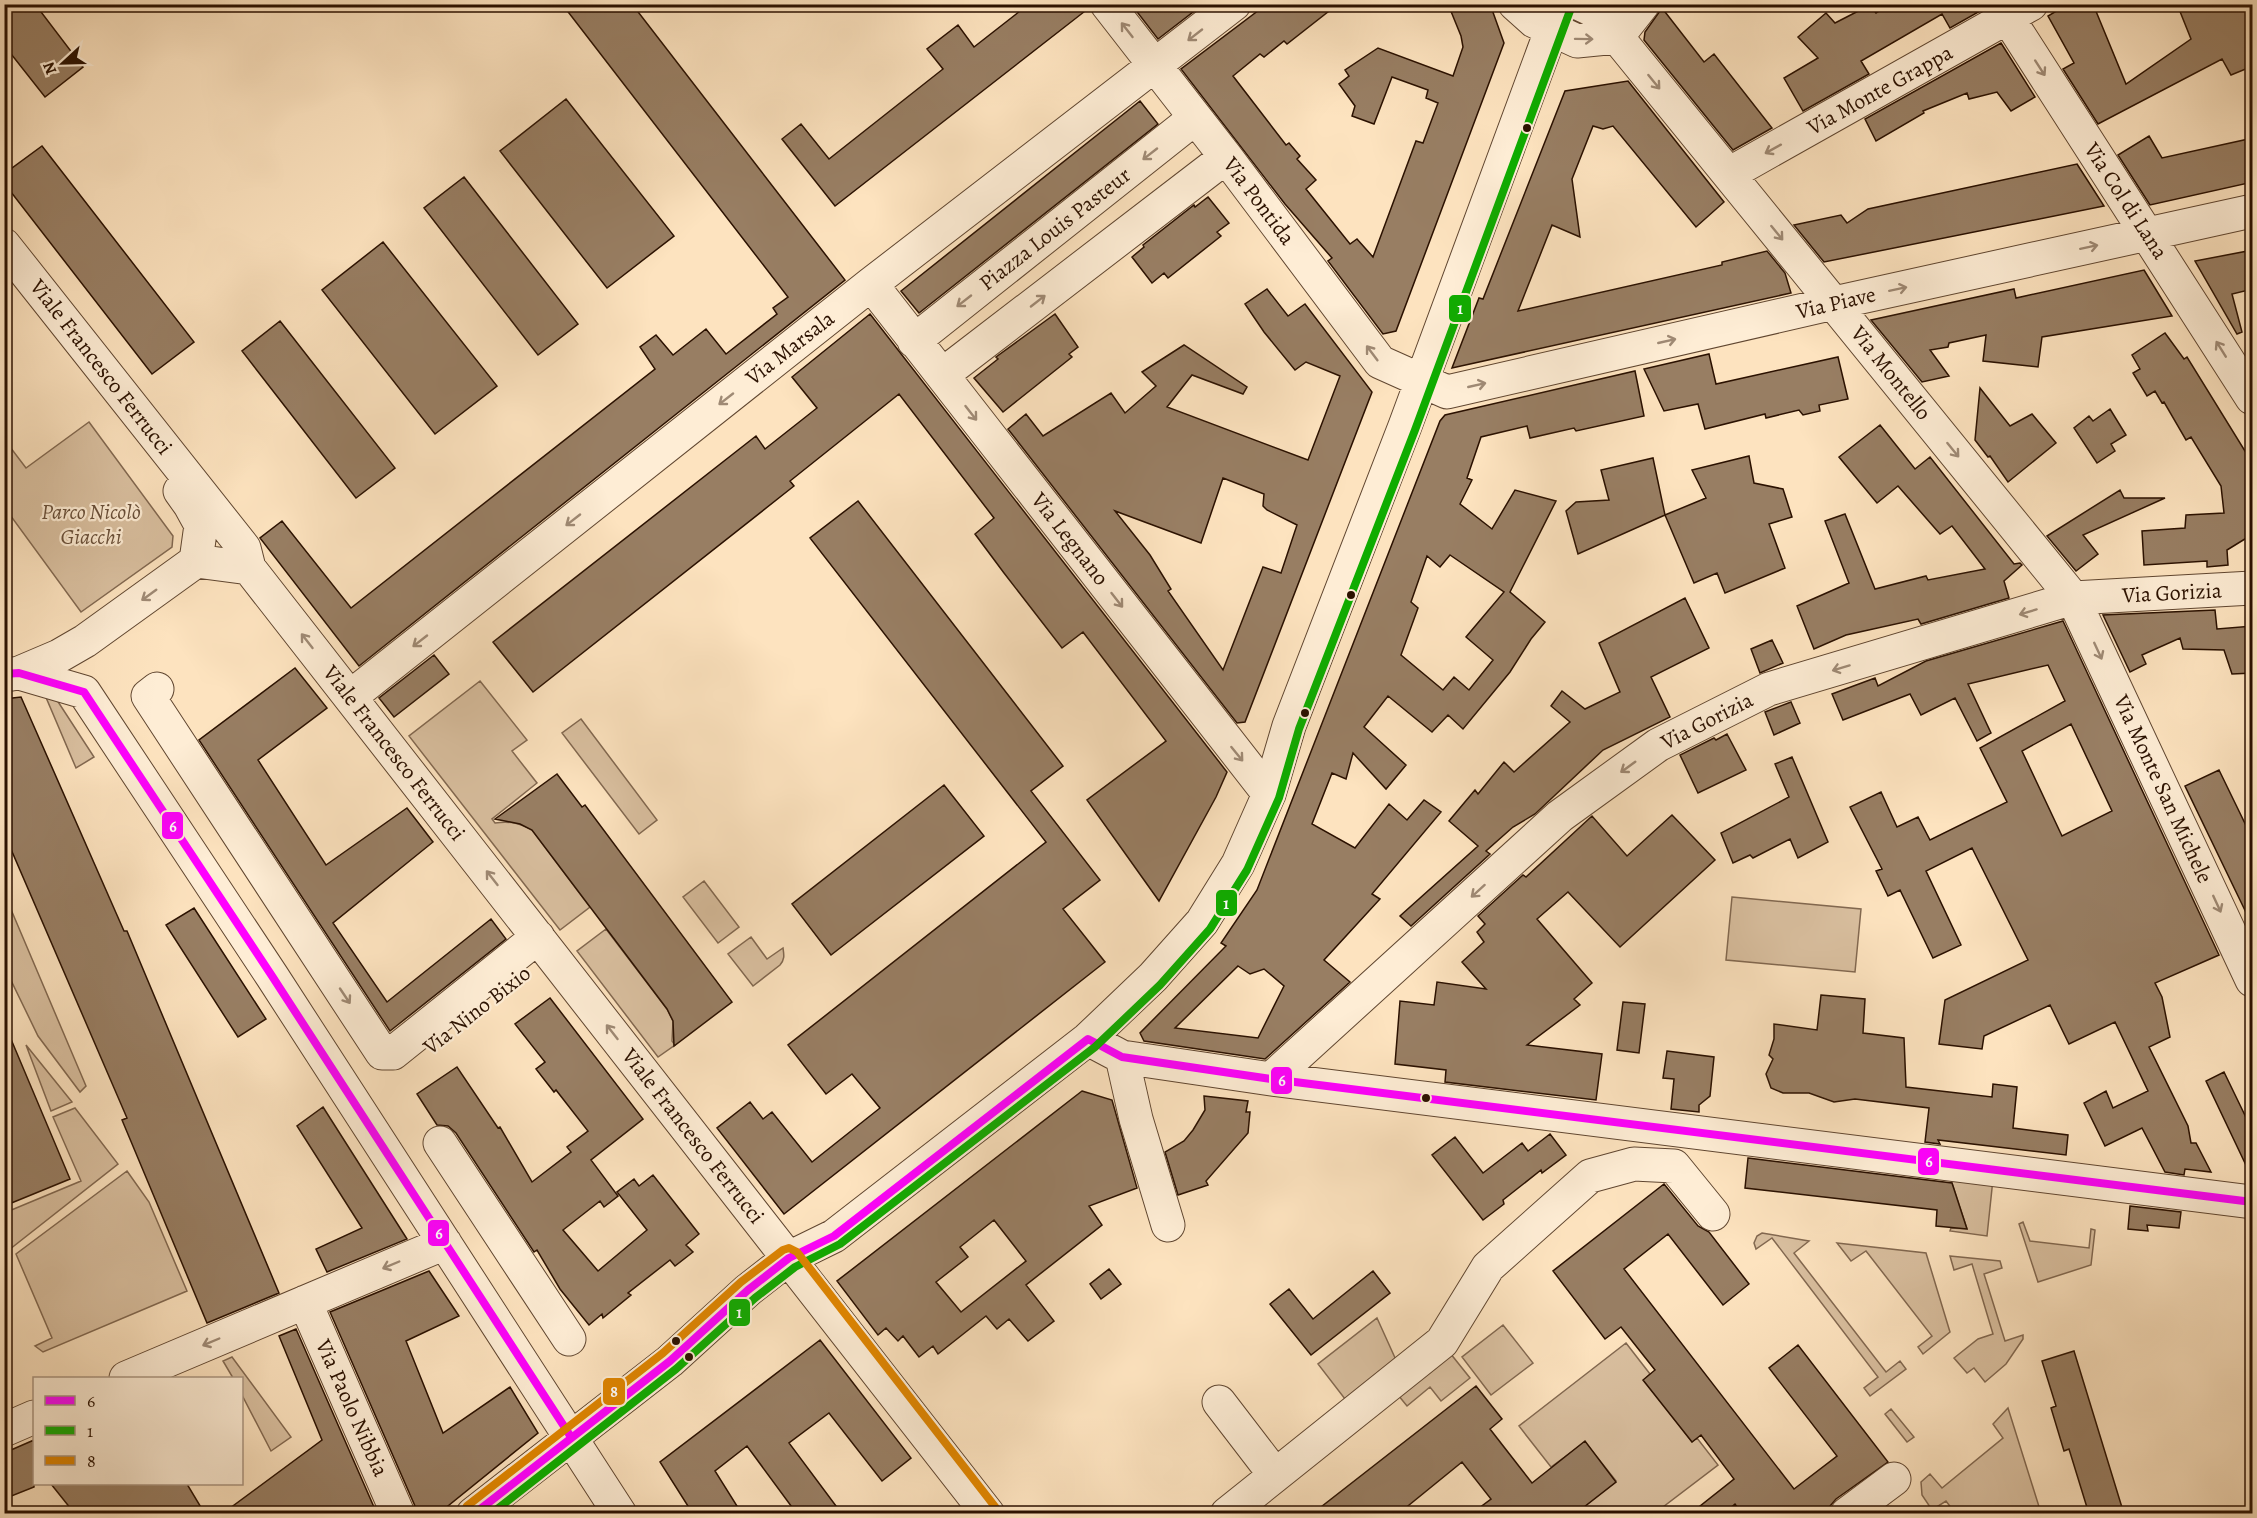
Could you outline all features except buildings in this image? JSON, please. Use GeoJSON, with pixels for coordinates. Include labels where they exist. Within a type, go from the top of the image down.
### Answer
{"type":"FeatureCollection","features":[{"type":"Feature","properties":{"kind":"street","name":"Via Pontida"},"geometry":{"type":"LineString","coordinates":[[1107,4],[1226,157],[1380,362],[1422,382]]}},
{"type":"Feature","properties":{"kind":"street","name":"Via Marsala"},"geometry":{"type":"LineString","coordinates":[[350,697],[871,284],[1156,67],[1234,4]]}},
{"type":"Feature","properties":{"kind":"street"},"geometry":{"type":"LineString","coordinates":[[1515,4],[1534,21],[1557,17]]}},
{"type":"Feature","properties":{"kind":"street","name":"Via Montello"},"geometry":{"type":"LineString","coordinates":[[1580,4],[1608,17],[1617,37],[2073,598]]}},
{"type":"Feature","properties":{"kind":"street"},"geometry":{"type":"LineString","coordinates":[[1557,17],[1577,41],[1617,37],[1642,4]]}},
{"type":"Feature","properties":{"kind":"street","name":"Via Monte Grappa"},"geometry":{"type":"LineString","coordinates":[[1729,174],[2013,9]]}},
{"type":"Feature","properties":{"kind":"street","name":"Via Col di Lana"},"geometry":{"type":"LineString","coordinates":[[2013,9],[2148,234],[2253,398]]}},
{"type":"Feature","properties":{"kind":"street"},"geometry":{"type":"LineString","coordinates":[[473,1514],[670,1361],[748,1290],[789,1258],[834,1236],[1088,1038],[1153,977],[1202,922],[1238,864],[1269,794],[1289,726],[1422,382],[1557,17]]}},
{"type":"Feature","properties":{"kind":"street","name":"Piazza Louis Pasteur"},"geometry":{"type":"LineString","coordinates":[[914,341],[1195,118]]}},
{"type":"Feature","properties":{"kind":"street","name":"Piazza Louis Pasteur"},"geometry":{"type":"LineString","coordinates":[[942,375],[1226,157]]}},
{"type":"Feature","properties":{"kind":"street","name":"Via Piave"},"geometry":{"type":"LineString","coordinates":[[1422,382],[1447,392],[1834,303],[2253,211]]}},
{"type":"Feature","properties":{"kind":"street","name":"Viale Francesco Ferrucci"},"geometry":{"type":"LineString","coordinates":[[4,245],[244,548],[249,568],[988,1514]]}},
{"type":"Feature","properties":{"kind":"street","name":"Viale Francesco Ferrucci"},"geometry":{"type":"LineString","coordinates":[[4,268],[190,505],[201,525],[196,561]]}},
{"type":"Feature","properties":{"kind":"street","name":"Via Legnano"},"geometry":{"type":"LineString","coordinates":[[871,284],[1269,794]]}},
{"type":"Feature","properties":{"kind":"street"},"geometry":{"type":"LineString","coordinates":[[12,674],[72,648],[196,561],[249,568]]}},
{"type":"Feature","properties":{"kind":"street","name":"Via Gorizia"},"geometry":{"type":"LineString","coordinates":[[1271,1079],[1560,816],[1658,745],[1769,689],[2073,598],[2253,588]]}},
{"type":"Feature","properties":{"kind":"street","name":"Via Monte San Michele"},"geometry":{"type":"LineString","coordinates":[[2073,598],[2253,980]]}},
{"type":"Feature","properties":{"kind":"street"},"geometry":{"type":"LineString","coordinates":[[72,648],[84,692],[272,976],[620,1514]]}},
{"type":"Feature","properties":{"kind":"street"},"geometry":{"type":"LineString","coordinates":[[12,674],[84,692]]}},
{"type":"Feature","properties":{"kind":"street"},"geometry":{"type":"LineString","coordinates":[[157,689],[148,696],[317,944],[382,1053],[388,1055],[393,1053],[544,945]]}},
{"type":"Feature","properties":{"kind":"street"},"geometry":{"type":"LineString","coordinates":[[272,976],[317,944]]}},
{"type":"Feature","properties":{"kind":"street","name":"Via Nino Bixio"},"geometry":{"type":"LineString","coordinates":[[404,1067],[544,945]]}},
{"type":"Feature","properties":{"kind":"street"},"geometry":{"type":"LineString","coordinates":[[1088,1038],[1122,1057],[1271,1079],[2253,1202]]}},
{"type":"Feature","properties":{"kind":"street"},"geometry":{"type":"LineString","coordinates":[[1122,1057],[1136,1119],[1168,1225]]}},
{"type":"Feature","properties":{"kind":"street"},"geometry":{"type":"LineString","coordinates":[[404,1180],[444,1148],[569,1340]]}},
{"type":"Feature","properties":{"kind":"street"},"geometry":{"type":"LineString","coordinates":[[1227,1514],[1442,1342],[1488,1267],[1590,1176],[1634,1164],[1674,1166],[1713,1214]]}},
{"type":"Feature","properties":{"kind":"street"},"geometry":{"type":"LineString","coordinates":[[128,1377],[445,1243]]}},
{"type":"Feature","properties":{"kind":"street"},"geometry":{"type":"LineString","coordinates":[[482,1301],[524,1270]]}},
{"type":"Feature","properties":{"kind":"street","name":"Via Paolo Nibbia"},"geometry":{"type":"LineString","coordinates":[[305,1302],[398,1514]]}},
{"type":"Feature","properties":{"kind":"street"},"geometry":{"type":"LineString","coordinates":[[1219,1402],[1275,1475]]}},
{"type":"Feature","properties":{"kind":"street"},"geometry":{"type":"LineString","coordinates":[[4,1430],[33,1417]]}},
{"type":"Feature","properties":{"kind":"street"},"geometry":{"type":"LineString","coordinates":[[1847,1514],[1894,1479]]}},
{"type":"Feature","properties":{"kind":"green space","name":"Parco Nicolò Giacchi"},"geometry":{"type":"Polygon","coordinates":[[[89,422],[173,536],[172,547],[81,612],[5,508],[4,439],[26,468],[89,422]]]}},
{"type":"Feature","properties":{"kind":"green space"},"geometry":{"type":"Polygon","coordinates":[[[480,681],[527,740],[512,751],[537,783],[492,819],[495,823],[514,823],[532,830],[590,907],[560,930],[409,736],[480,681]]]}},
{"type":"Feature","properties":{"kind":"green space"},"geometry":{"type":"Polygon","coordinates":[[[53,694],[94,757],[76,768],[45,695],[53,694]]]}},
{"type":"Feature","properties":{"kind":"green space"},"geometry":{"type":"Polygon","coordinates":[[[581,719],[657,820],[639,834],[562,733],[581,719]]]}},
{"type":"Feature","properties":{"kind":"green space"},"geometry":{"type":"Polygon","coordinates":[[[704,881],[739,927],[718,943],[683,897],[704,881]]]}},
{"type":"Feature","properties":{"kind":"green space"},"geometry":{"type":"Polygon","coordinates":[[[4,893],[86,1086],[80,1092],[38,1036],[5,968],[4,893]]]}},
{"type":"Feature","properties":{"kind":"green space"},"geometry":{"type":"Polygon","coordinates":[[[1732,897],[1861,909],[1855,972],[1726,960],[1732,897]]]}},
{"type":"Feature","properties":{"kind":"green space"},"geometry":{"type":"Polygon","coordinates":[[[606,929],[667,1009],[673,1021],[672,1041],[675,1045],[658,1057],[577,951],[606,929]]]}},
{"type":"Feature","properties":{"kind":"green space"},"geometry":{"type":"Polygon","coordinates":[[[751,937],[767,959],[783,948],[784,955],[780,965],[753,986],[728,954],[751,937]]]}},
{"type":"Feature","properties":{"kind":"green space"},"geometry":{"type":"Polygon","coordinates":[[[26,1045],[72,1102],[51,1111],[26,1045]]]}},
{"type":"Feature","properties":{"kind":"green space"},"geometry":{"type":"Polygon","coordinates":[[[75,1108],[118,1164],[5,1253],[5,1203],[9,1211],[81,1181],[53,1117],[75,1108]]]}},
{"type":"Feature","properties":{"kind":"green space"},"geometry":{"type":"Polygon","coordinates":[[[127,1171],[149,1202],[187,1291],[43,1352],[35,1346],[52,1338],[16,1254],[127,1171]]]}},
{"type":"Feature","properties":{"kind":"green space"},"geometry":{"type":"Polygon","coordinates":[[[1949,1174],[1993,1179],[1987,1236],[1950,1231],[1951,1228],[1967,1229],[1949,1174]]]}},
{"type":"Feature","properties":{"kind":"green space"},"geometry":{"type":"Polygon","coordinates":[[[2023,1222],[2030,1241],[2089,1248],[2091,1229],[2095,1230],[2091,1265],[2038,1282],[2019,1224],[2023,1222]]]}},
{"type":"Feature","properties":{"kind":"green space"},"geometry":{"type":"Polygon","coordinates":[[[1762,1233],[1809,1241],[1794,1253],[1886,1372],[1900,1361],[1906,1369],[1870,1396],[1864,1388],[1878,1377],[1772,1238],[1756,1249],[1754,1243],[1757,1236],[1762,1233]]]}},
{"type":"Feature","properties":{"kind":"green space"},"geometry":{"type":"Polygon","coordinates":[[[1837,1243],[1926,1253],[1950,1332],[1923,1354],[1918,1347],[1932,1336],[1866,1251],[1851,1261],[1837,1243]]]}},
{"type":"Feature","properties":{"kind":"green space"},"geometry":{"type":"Polygon","coordinates":[[[1950,1256],[2000,1261],[2002,1268],[1984,1274],[2005,1341],[2023,1335],[2023,1339],[2006,1364],[1985,1382],[1974,1368],[1967,1373],[1954,1358],[1978,1339],[1993,1334],[1972,1264],[1954,1270],[1950,1256]]]}},
{"type":"Feature","properties":{"kind":"green space"},"geometry":{"type":"Polygon","coordinates":[[[1377,1318],[1396,1360],[1345,1399],[1318,1364],[1377,1318]]]}},
{"type":"Feature","properties":{"kind":"green space"},"geometry":{"type":"Polygon","coordinates":[[[1503,1325],[1533,1363],[1491,1395],[1462,1357],[1503,1325]]]}},
{"type":"Feature","properties":{"kind":"green space"},"geometry":{"type":"Polygon","coordinates":[[[1626,1343],[1650,1374],[1644,1380],[1692,1442],[1697,1438],[1718,1465],[1655,1513],[1580,1513],[1578,1511],[1616,1481],[1585,1442],[1551,1467],[1519,1426],[1626,1343]]]}},
{"type":"Feature","properties":{"kind":"green space"},"geometry":{"type":"Polygon","coordinates":[[[1446,1348],[1470,1378],[1441,1401],[1430,1387],[1407,1406],[1394,1390],[1446,1348]]]}},
{"type":"Feature","properties":{"kind":"green space"},"geometry":{"type":"Polygon","coordinates":[[[232,1357],[291,1437],[271,1451],[243,1397],[243,1377],[232,1377],[223,1361],[232,1357]]]}},
{"type":"Feature","properties":{"kind":"green space"},"geometry":{"type":"Polygon","coordinates":[[[2008,1408],[2041,1513],[1955,1513],[1946,1501],[1932,1510],[1922,1495],[1921,1482],[1930,1474],[1942,1488],[2003,1438],[1993,1424],[2008,1408]]]}},
{"type":"Feature","properties":{"kind":"green space"},"geometry":{"type":"Polygon","coordinates":[[[1891,1409],[1914,1437],[1907,1442],[1885,1414],[1891,1409]]]}},
{"type":"Feature","properties":{"kind":"transit line","name":"1"},"geometry":{"type":"LineString","coordinates":[[491,1514],[676,1369],[755,1298],[795,1267],[840,1244],[1095,1047],[1160,985],[1210,929],[1247,870],[1279,798],[1299,729],[1415,430],[1571,8]]}},
{"type":"Feature","properties":{"kind":"transit line","name":"6"},"geometry":{"type":"LineString","coordinates":[[4,674],[19,673],[84,692],[272,976],[571,1437]]}},
{"type":"Feature","properties":{"kind":"transit line","name":"6"},"geometry":{"type":"LineString","coordinates":[[474,1514],[670,1361],[748,1290],[789,1258],[834,1236],[1088,1039],[1122,1057],[1271,1079],[2252,1202]]}},
{"type":"Feature","properties":{"kind":"transit line","name":"8"},"geometry":{"type":"LineString","coordinates":[[467,1506],[663,1353],[741,1282],[783,1250],[789,1248],[797,1252],[996,1508]]}}]}
